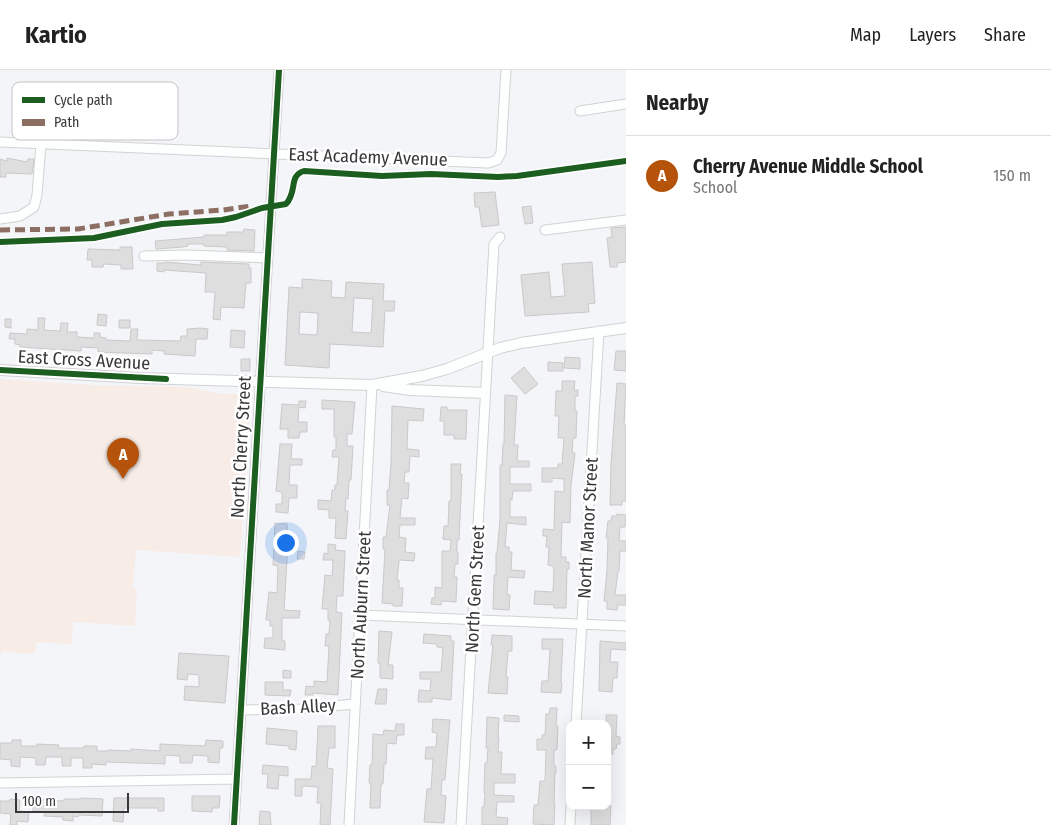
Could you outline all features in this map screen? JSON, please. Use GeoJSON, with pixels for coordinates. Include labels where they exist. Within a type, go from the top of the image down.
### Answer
{"type":"FeatureCollection","features":[{"type":"Feature","properties":{"kind":"street","name":"North Cherry Street"},"geometry":{"type":"LineString","coordinates":[[234,825],[279,70]]}},
{"type":"Feature","properties":{"kind":"street","name":"East Academy Avenue"},"geometry":{"type":"LineString","coordinates":[[0,142],[488,163],[497,160],[501,153],[506,70]]}},
{"type":"Feature","properties":{"kind":"street"},"geometry":{"type":"LineString","coordinates":[[580,111],[626,104]]}},
{"type":"Feature","properties":{"kind":"street"},"geometry":{"type":"LineString","coordinates":[[0,219],[20,216],[34,207],[37,195],[41,144]]}},
{"type":"Feature","properties":{"kind":"street"},"geometry":{"type":"LineString","coordinates":[[544,230],[626,220]]}},
{"type":"Feature","properties":{"kind":"street","name":"North Gem Street"},"geometry":{"type":"LineString","coordinates":[[462,825],[494,244],[500,238]]}},
{"type":"Feature","properties":{"kind":"street"},"geometry":{"type":"LineString","coordinates":[[144,256],[188,255],[268,258]]}},
{"type":"Feature","properties":{"kind":"street","name":"East Cross Avenue"},"geometry":{"type":"LineString","coordinates":[[0,370],[72,375],[372,384],[422,376],[447,369],[489,352],[532,341],[626,328]]}},
{"type":"Feature","properties":{"kind":"street","name":"North Manor Street"},"geometry":{"type":"LineString","coordinates":[[576,720],[599,332]]}},
{"type":"Feature","properties":{"kind":"street"},"geometry":{"type":"LineString","coordinates":[[372,384],[410,390],[486,393]]}},
{"type":"Feature","properties":{"kind":"street","name":"North Auburn Street"},"geometry":{"type":"LineString","coordinates":[[349,825],[372,384]]}},
{"type":"Feature","properties":{"kind":"street"},"geometry":{"type":"LineString","coordinates":[[361,615],[473,618],[626,626]]}},
{"type":"Feature","properties":{"kind":"street","name":"Bash Alley"},"geometry":{"type":"LineString","coordinates":[[241,710],[300,709],[355,704]]}},
{"type":"Feature","properties":{"kind":"street"},"geometry":{"type":"LineString","coordinates":[[0,783],[236,779]]}},
{"type":"Feature","properties":{"kind":"street"},"geometry":{"type":"LineString","coordinates":[[570,825],[571,810]]}},
{"type":"Feature","properties":{"kind":"shaded area"},"geometry":{"type":"Polygon","coordinates":[[[0,379],[93,385],[189,387],[221,394],[238,394],[245,397],[250,407],[240,557],[136,550],[133,588],[137,589],[135,626],[73,622],[72,644],[36,642],[35,654],[2,652],[0,658],[0,379]]]}},
{"type":"Feature","properties":{"kind":"building"},"geometry":{"type":"Polygon","coordinates":[[[7,158],[27,162],[28,159],[34,159],[32,174],[6,173],[6,177],[0,177],[0,159],[7,161],[7,158]]]}},
{"type":"Feature","properties":{"kind":"building"},"geometry":{"type":"Polygon","coordinates":[[[495,192],[499,225],[482,227],[479,207],[475,207],[474,193],[495,192]]]}},
{"type":"Feature","properties":{"kind":"building"},"geometry":{"type":"Polygon","coordinates":[[[531,206],[533,223],[525,224],[522,207],[531,206]]]}},
{"type":"Feature","properties":{"kind":"building"},"geometry":{"type":"Polygon","coordinates":[[[626,227],[626,262],[617,263],[617,267],[610,267],[607,238],[612,237],[611,228],[626,227]]]}},
{"type":"Feature","properties":{"kind":"building"},"geometry":{"type":"Polygon","coordinates":[[[244,229],[255,230],[254,251],[227,250],[227,247],[204,246],[204,244],[188,244],[188,246],[183,247],[156,249],[155,241],[204,237],[204,235],[227,235],[227,232],[243,232],[244,229]]]}},
{"type":"Feature","properties":{"kind":"building"},"geometry":{"type":"Polygon","coordinates":[[[120,247],[132,247],[133,269],[121,269],[121,265],[104,264],[103,267],[92,267],[92,260],[87,260],[88,249],[120,250],[120,247]]]}},
{"type":"Feature","properties":{"kind":"building"},"geometry":{"type":"Polygon","coordinates":[[[201,262],[249,264],[249,268],[251,268],[251,283],[246,283],[244,308],[221,307],[220,320],[213,319],[215,292],[205,292],[206,273],[157,271],[157,263],[201,265],[201,262]]]}},
{"type":"Feature","properties":{"kind":"building"},"geometry":{"type":"Polygon","coordinates":[[[592,262],[595,303],[588,304],[589,312],[525,316],[521,275],[549,272],[551,297],[565,296],[562,264],[592,262]]]}},
{"type":"Feature","properties":{"kind":"building"},"geometry":{"type":"Polygon","coordinates":[[[302,279],[332,281],[331,297],[345,298],[346,282],[384,284],[383,301],[395,301],[394,311],[385,311],[383,347],[330,344],[329,368],[285,365],[289,287],[302,288],[302,279]],[[354,298],[352,332],[371,333],[373,299],[354,298]],[[300,312],[299,334],[317,335],[318,313],[300,312]]]}},
{"type":"Feature","properties":{"kind":"building"},"geometry":{"type":"Polygon","coordinates":[[[98,314],[107,315],[106,326],[97,325],[98,314]]]}},
{"type":"Feature","properties":{"kind":"building"},"geometry":{"type":"Polygon","coordinates":[[[38,318],[45,318],[44,330],[60,331],[61,323],[68,323],[67,332],[77,332],[77,337],[94,338],[94,333],[100,333],[100,337],[106,338],[106,340],[130,341],[131,329],[138,329],[137,340],[180,341],[181,336],[187,336],[187,329],[208,329],[207,339],[196,339],[195,356],[164,354],[164,351],[152,350],[152,354],[98,352],[98,348],[81,347],[81,351],[20,347],[20,345],[15,344],[15,339],[9,339],[10,333],[27,334],[27,329],[38,330],[38,318]]]}},
{"type":"Feature","properties":{"kind":"building"},"geometry":{"type":"Polygon","coordinates":[[[5,319],[11,319],[11,328],[5,327],[5,319]]]}},
{"type":"Feature","properties":{"kind":"building"},"geometry":{"type":"Polygon","coordinates":[[[119,320],[130,320],[130,328],[119,328],[119,320]]]}},
{"type":"Feature","properties":{"kind":"building"},"geometry":{"type":"Polygon","coordinates":[[[231,330],[245,331],[244,348],[230,347],[231,330]]]}},
{"type":"Feature","properties":{"kind":"building"},"geometry":{"type":"Polygon","coordinates":[[[616,351],[626,351],[626,371],[614,370],[616,351]]]}},
{"type":"Feature","properties":{"kind":"building"},"geometry":{"type":"Polygon","coordinates":[[[565,357],[580,358],[580,369],[564,368],[565,357]]]}},
{"type":"Feature","properties":{"kind":"building"},"geometry":{"type":"Polygon","coordinates":[[[241,359],[250,359],[250,371],[241,371],[241,359]]]}},
{"type":"Feature","properties":{"kind":"building"},"geometry":{"type":"Polygon","coordinates":[[[548,362],[563,363],[563,371],[548,371],[548,362]]]}},
{"type":"Feature","properties":{"kind":"building"},"geometry":{"type":"Polygon","coordinates":[[[524,367],[538,384],[525,394],[511,378],[524,367]]]}},
{"type":"Feature","properties":{"kind":"building"},"geometry":{"type":"Polygon","coordinates":[[[562,381],[575,381],[574,390],[578,390],[578,396],[575,396],[575,411],[577,411],[576,438],[573,438],[572,453],[575,453],[571,485],[570,523],[562,522],[561,557],[566,557],[566,562],[569,562],[569,569],[567,569],[566,608],[554,608],[554,605],[534,604],[535,591],[553,592],[554,568],[548,565],[549,547],[546,547],[547,536],[543,536],[543,529],[554,530],[555,491],[564,492],[564,479],[552,478],[552,482],[542,482],[542,468],[558,468],[558,464],[562,464],[564,438],[558,438],[559,416],[555,416],[556,391],[562,391],[562,381]]]}},
{"type":"Feature","properties":{"kind":"building"},"geometry":{"type":"Polygon","coordinates":[[[617,383],[626,384],[624,425],[626,425],[626,501],[622,501],[622,505],[610,505],[611,464],[617,383]]]}},
{"type":"Feature","properties":{"kind":"building"},"geometry":{"type":"Polygon","coordinates":[[[505,395],[517,396],[514,445],[518,445],[517,461],[529,461],[529,467],[510,467],[510,484],[531,484],[531,491],[513,491],[512,500],[510,499],[510,517],[526,517],[526,525],[507,523],[505,547],[509,547],[509,552],[512,552],[511,570],[525,571],[524,578],[508,577],[507,595],[510,595],[509,610],[493,609],[494,575],[496,575],[496,553],[500,520],[500,465],[502,465],[504,444],[505,395]]]}},
{"type":"Feature","properties":{"kind":"building"},"geometry":{"type":"Polygon","coordinates":[[[322,400],[355,402],[352,434],[347,434],[347,446],[353,446],[351,480],[349,480],[345,511],[348,511],[346,539],[335,538],[336,518],[329,518],[329,510],[318,509],[318,500],[331,501],[332,490],[335,490],[335,485],[337,485],[339,457],[332,457],[333,450],[336,450],[334,409],[322,409],[322,400]]]}},
{"type":"Feature","properties":{"kind":"building"},"geometry":{"type":"Polygon","coordinates":[[[299,401],[306,401],[305,408],[299,407],[298,422],[307,422],[307,432],[300,432],[299,438],[288,438],[288,429],[280,429],[282,404],[299,405],[299,401]]]}},
{"type":"Feature","properties":{"kind":"building"},"geometry":{"type":"Polygon","coordinates":[[[392,406],[424,409],[423,421],[408,420],[407,449],[419,450],[419,457],[410,456],[409,472],[405,472],[404,483],[409,483],[408,499],[402,498],[400,518],[415,518],[415,525],[400,525],[399,537],[406,538],[405,552],[415,553],[414,561],[399,561],[397,580],[399,580],[399,588],[403,588],[402,606],[382,603],[385,550],[383,549],[383,537],[386,537],[390,505],[387,505],[387,490],[389,490],[391,463],[392,406]]]}},
{"type":"Feature","properties":{"kind":"building"},"geometry":{"type":"Polygon","coordinates":[[[441,407],[447,407],[447,410],[467,410],[466,439],[454,439],[454,435],[444,435],[444,421],[440,421],[441,407]]]}},
{"type":"Feature","properties":{"kind":"building"},"geometry":{"type":"Polygon","coordinates":[[[280,444],[292,444],[291,459],[302,459],[302,465],[290,465],[289,485],[297,485],[297,498],[289,498],[288,513],[276,512],[276,504],[282,504],[282,492],[276,491],[280,444]]]}},
{"type":"Feature","properties":{"kind":"building"},"geometry":{"type":"Polygon","coordinates":[[[451,464],[461,464],[460,474],[462,474],[459,540],[457,540],[458,564],[455,564],[454,577],[457,577],[456,602],[442,601],[441,605],[431,604],[432,598],[435,598],[435,587],[442,588],[442,551],[450,551],[451,540],[443,539],[444,526],[448,526],[449,501],[451,501],[451,464]]]}},
{"type":"Feature","properties":{"kind":"building"},"geometry":{"type":"Polygon","coordinates":[[[617,514],[626,515],[625,527],[620,527],[619,541],[626,541],[626,551],[620,551],[615,595],[626,595],[626,605],[618,605],[617,610],[607,609],[607,601],[604,601],[608,521],[611,521],[612,516],[617,516],[617,514]]]}},
{"type":"Feature","properties":{"kind":"building"},"geometry":{"type":"Polygon","coordinates":[[[275,523],[287,524],[288,543],[284,610],[300,611],[299,618],[282,618],[282,640],[285,641],[285,650],[264,648],[265,638],[273,638],[273,626],[270,626],[270,620],[266,620],[269,592],[277,593],[278,566],[273,565],[275,523]]]}},
{"type":"Feature","properties":{"kind":"building"},"geometry":{"type":"Polygon","coordinates":[[[328,544],[336,545],[335,550],[345,551],[343,596],[337,596],[336,612],[342,613],[338,695],[313,693],[313,695],[305,695],[306,686],[314,687],[314,681],[327,682],[329,646],[325,646],[326,634],[329,634],[330,620],[328,620],[328,609],[322,609],[325,575],[332,576],[333,560],[323,560],[324,553],[328,554],[328,544]]]}},
{"type":"Feature","properties":{"kind":"building"},"geometry":{"type":"Polygon","coordinates":[[[298,551],[305,552],[304,559],[297,559],[298,551]]]}},
{"type":"Feature","properties":{"kind":"building"},"geometry":{"type":"Polygon","coordinates":[[[379,631],[392,632],[388,665],[393,665],[393,679],[380,678],[380,663],[378,663],[379,631]]]}},
{"type":"Feature","properties":{"kind":"building"},"geometry":{"type":"Polygon","coordinates":[[[424,634],[451,636],[451,641],[454,641],[451,700],[432,698],[432,702],[418,702],[419,690],[430,691],[431,679],[420,679],[420,672],[441,672],[443,648],[437,647],[437,644],[423,643],[424,634]]]}},
{"type":"Feature","properties":{"kind":"building"},"geometry":{"type":"Polygon","coordinates":[[[492,635],[512,636],[512,651],[508,651],[507,694],[488,693],[493,645],[491,645],[492,635]]]}},
{"type":"Feature","properties":{"kind":"building"},"geometry":{"type":"Polygon","coordinates":[[[542,639],[563,639],[561,693],[541,692],[542,681],[548,681],[550,649],[542,649],[542,639]]]}},
{"type":"Feature","properties":{"kind":"building"},"geometry":{"type":"Polygon","coordinates":[[[600,641],[626,643],[626,650],[611,649],[610,662],[618,662],[617,678],[613,678],[612,692],[599,691],[600,641]]]}},
{"type":"Feature","properties":{"kind":"building"},"geometry":{"type":"Polygon","coordinates":[[[179,653],[229,656],[225,703],[184,700],[185,686],[199,687],[199,675],[188,674],[187,680],[177,679],[179,653]]]}},
{"type":"Feature","properties":{"kind":"building"},"geometry":{"type":"Polygon","coordinates":[[[283,670],[291,671],[291,678],[283,678],[283,670]]]}},
{"type":"Feature","properties":{"kind":"building"},"geometry":{"type":"Polygon","coordinates":[[[265,682],[283,682],[283,690],[291,690],[290,696],[265,695],[265,682]]]}},
{"type":"Feature","properties":{"kind":"building"},"geometry":{"type":"Polygon","coordinates":[[[378,689],[387,689],[386,704],[375,704],[378,689]]]}},
{"type":"Feature","properties":{"kind":"building"},"geometry":{"type":"Polygon","coordinates":[[[550,708],[557,708],[556,726],[558,726],[557,750],[554,750],[556,773],[554,825],[533,824],[534,805],[538,805],[540,781],[545,781],[546,750],[537,750],[537,739],[542,739],[542,735],[545,735],[546,714],[549,714],[550,708]]]}},
{"type":"Feature","properties":{"kind":"building"},"geometry":{"type":"Polygon","coordinates":[[[504,715],[519,716],[519,722],[504,721],[504,715]]]}},
{"type":"Feature","properties":{"kind":"building"},"geometry":{"type":"Polygon","coordinates":[[[606,715],[617,715],[616,736],[620,737],[620,744],[617,744],[616,749],[613,749],[613,754],[611,754],[611,720],[606,720],[606,715]]]}},
{"type":"Feature","properties":{"kind":"building"},"geometry":{"type":"Polygon","coordinates":[[[487,717],[499,718],[498,752],[502,752],[501,774],[515,774],[515,783],[494,783],[494,795],[514,796],[514,802],[497,802],[496,817],[508,818],[507,825],[482,825],[485,763],[487,763],[488,748],[486,748],[487,717]]]}},
{"type":"Feature","properties":{"kind":"building"},"geometry":{"type":"Polygon","coordinates":[[[433,719],[450,720],[445,780],[442,780],[441,795],[446,796],[444,823],[424,822],[427,789],[431,789],[433,759],[425,759],[426,747],[436,747],[437,733],[432,732],[433,719]]]}},
{"type":"Feature","properties":{"kind":"building"},"geometry":{"type":"Polygon","coordinates":[[[396,724],[404,724],[404,735],[397,735],[396,744],[387,743],[386,764],[384,764],[383,784],[381,784],[380,808],[370,808],[371,783],[369,783],[370,765],[372,765],[373,734],[383,735],[384,730],[395,731],[396,724]]]}},
{"type":"Feature","properties":{"kind":"building"},"geometry":{"type":"Polygon","coordinates":[[[318,726],[335,726],[335,748],[329,748],[327,768],[333,769],[330,825],[320,825],[321,803],[317,803],[318,787],[304,786],[302,787],[302,796],[295,796],[295,779],[311,779],[312,766],[316,767],[318,726]]]}},
{"type":"Feature","properties":{"kind":"building"},"geometry":{"type":"Polygon","coordinates":[[[267,728],[297,731],[296,750],[289,749],[289,746],[266,744],[267,728]]]}},
{"type":"Feature","properties":{"kind":"building"},"geometry":{"type":"Polygon","coordinates":[[[12,740],[21,740],[21,746],[37,746],[37,744],[59,745],[58,748],[84,748],[84,746],[97,746],[97,751],[131,751],[131,749],[160,751],[160,744],[205,746],[206,740],[223,741],[223,748],[220,748],[219,763],[208,762],[208,756],[193,755],[192,763],[180,763],[180,756],[165,755],[165,764],[106,762],[106,765],[92,764],[92,768],[83,768],[83,758],[71,758],[71,766],[62,766],[62,757],[46,757],[45,765],[36,765],[36,758],[20,757],[20,767],[11,766],[11,760],[0,759],[0,743],[12,743],[12,740]]]}},
{"type":"Feature","properties":{"kind":"building"},"geometry":{"type":"Polygon","coordinates":[[[263,765],[288,767],[288,776],[279,775],[278,789],[267,788],[268,774],[262,774],[263,765]]]}},
{"type":"Feature","properties":{"kind":"building"},"geometry":{"type":"Polygon","coordinates":[[[192,796],[220,796],[219,808],[212,808],[212,812],[192,811],[192,796]]]}},
{"type":"Feature","properties":{"kind":"building"},"geometry":{"type":"Polygon","coordinates":[[[114,798],[164,798],[164,811],[158,811],[158,808],[124,808],[123,822],[113,821],[114,798]]]}},
{"type":"Feature","properties":{"kind":"building"},"geometry":{"type":"Polygon","coordinates":[[[10,799],[20,800],[19,811],[29,812],[28,822],[17,821],[17,825],[10,825],[11,814],[0,813],[0,801],[10,801],[10,799]]]}},
{"type":"Feature","properties":{"kind":"building"},"geometry":{"type":"Polygon","coordinates":[[[34,799],[64,801],[64,799],[103,799],[102,816],[73,816],[73,821],[63,820],[63,817],[44,816],[45,812],[33,811],[34,799]]]}},
{"type":"Feature","properties":{"kind":"building"},"geometry":{"type":"Polygon","coordinates":[[[591,810],[611,810],[610,825],[591,825],[591,810]]]}},
{"type":"Feature","properties":{"kind":"building"},"geometry":{"type":"Polygon","coordinates":[[[260,811],[270,812],[271,825],[259,825],[260,811]]]}},
{"type":"Feature","properties":{"kind":"marked path"},"geometry":{"type":"LineString","coordinates":[[0,230],[78,229],[169,214],[251,206]]}},
{"type":"Feature","properties":{"kind":"cycle path"},"geometry":{"type":"LineString","coordinates":[[234,825],[279,70]]}},
{"type":"Feature","properties":{"kind":"cycle path"},"geometry":{"type":"LineString","coordinates":[[0,242],[94,238],[162,224],[222,220],[236,217],[262,208],[286,204],[292,194],[296,176],[304,171],[382,176],[431,174],[498,177],[626,161]]}},
{"type":"Feature","properties":{"kind":"cycle path"},"geometry":{"type":"LineString","coordinates":[[0,370],[166,379]]}},
{"type":"Feature","properties":{"kind":"place","name":"Cherry Avenue Middle School"},"geometry":{"type":"Point","coordinates":[123,479]}}]}
